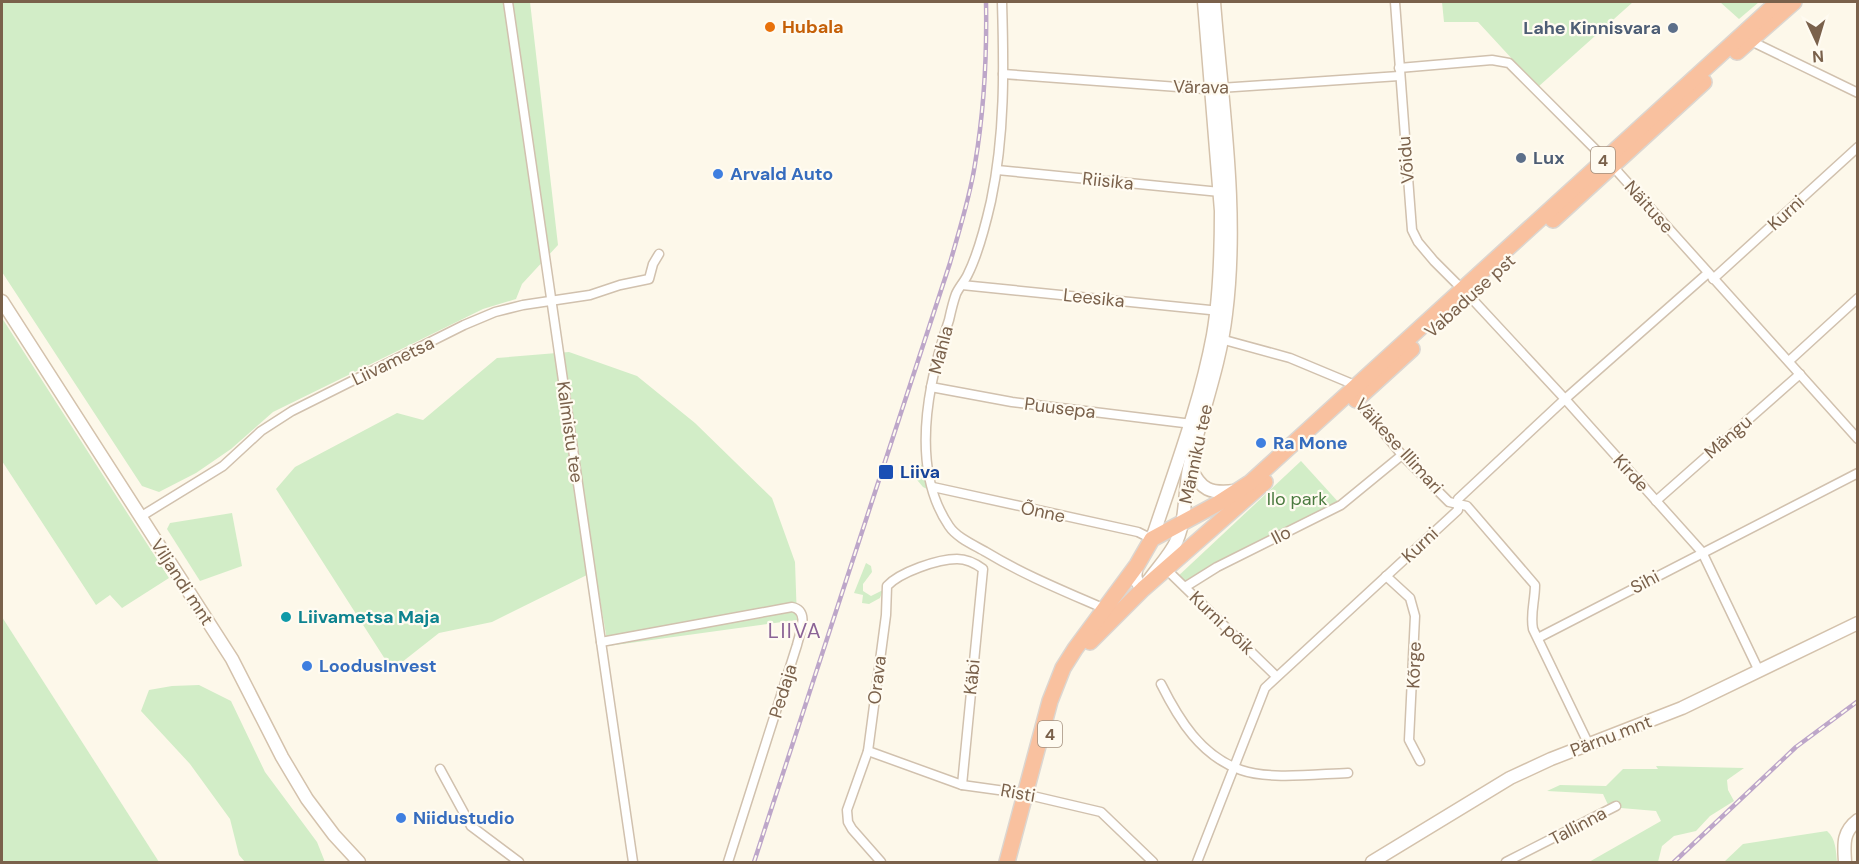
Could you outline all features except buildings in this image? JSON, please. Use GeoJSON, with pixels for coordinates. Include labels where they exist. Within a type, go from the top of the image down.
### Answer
{"type":"FeatureCollection","features":[{"type":"Feature","properties":{"kind":"highway","name":"Vabaduse pst"},"geometry":{"type":"LineString","coordinates":[[1748,36],[1778,2]]}},
{"type":"Feature","properties":{"kind":"highway","name":"Vabaduse pst"},"geometry":{"type":"LineString","coordinates":[[1152,538],[1239,490],[1466,293],[1748,36],[1794,2]]}},
{"type":"Feature","properties":{"kind":"highway","name":"Vabaduse pst"},"geometry":{"type":"LineString","coordinates":[[1143,589],[1167,570],[1353,393]]}},
{"type":"Feature","properties":{"kind":"highway","name":"Männiku tee"},"geometry":{"type":"LineString","coordinates":[[1017,862],[1050,701],[1063,668],[1137,565],[1152,538]]}},
{"type":"Feature","properties":{"kind":"highway","name":"Männiku tee"},"geometry":{"type":"LineString","coordinates":[[1007,862],[1070,674],[1094,637],[1143,589]]}},
{"type":"Feature","properties":{"kind":"main road","name":"Männiku tee"},"geometry":{"type":"LineString","coordinates":[[1152,538],[1194,429],[1217,338],[1231,214],[1204,2]]}},
{"type":"Feature","properties":{"kind":"main road","name":"Männiku tee"},"geometry":{"type":"LineString","coordinates":[[1214,2],[1221,311]]}},
{"type":"Feature","properties":{"kind":"main road","name":"Viljandi mnt"},"geometry":{"type":"LineString","coordinates":[[2,302],[232,659],[282,757],[307,799],[334,835],[359,862]]}},
{"type":"Feature","properties":{"kind":"main road","name":"Männiku tee"},"geometry":{"type":"LineString","coordinates":[[1143,589],[1151,575],[1173,549],[1182,521],[1194,429]]}},
{"type":"Feature","properties":{"kind":"main road"},"geometry":{"type":"LineString","coordinates":[[1189,466],[1197,480],[1206,489],[1219,493],[1239,490]]}},
{"type":"Feature","properties":{"kind":"main road"},"geometry":{"type":"LineString","coordinates":[[1137,565],[1136,583],[1143,589]]}},
{"type":"Feature","properties":{"kind":"main road","name":"Pärnu mnt"},"geometry":{"type":"LineString","coordinates":[[1372,862],[1510,778],[1551,759],[1682,708],[1857,623]]}},
{"type":"Feature","properties":{"kind":"main road"},"geometry":{"type":"LineString","coordinates":[[1845,862],[1845,836],[1847,830],[1857,820]]}},
{"type":"Feature","properties":{"kind":"street","name":"Kalmistu tee"},"geometry":{"type":"LineString","coordinates":[[508,2],[633,862]]}},
{"type":"Feature","properties":{"kind":"street","name":"Mahla"},"geometry":{"type":"LineString","coordinates":[[1002,2],[1003,74],[997,170],[983,229],[969,274],[957,292],[931,387],[925,439],[933,487],[940,511],[950,528],[962,538],[1029,577],[1105,609]]}},
{"type":"Feature","properties":{"kind":"street","name":"Võidu"},"geometry":{"type":"LineString","coordinates":[[1395,2],[1412,230],[1428,255],[1466,293]]}},
{"type":"Feature","properties":{"kind":"street"},"geometry":{"type":"LineString","coordinates":[[1748,36],[1783,57],[1857,93]]}},
{"type":"Feature","properties":{"kind":"street","name":"Näituse"},"geometry":{"type":"LineString","coordinates":[[1399,72],[1492,60],[1509,63],[1608,163],[1857,439]]}},
{"type":"Feature","properties":{"kind":"street","name":"Värava"},"geometry":{"type":"LineString","coordinates":[[1003,74],[1216,88],[1399,72]]}},
{"type":"Feature","properties":{"kind":"street","name":"Kurni"},"geometry":{"type":"LineString","coordinates":[[1197,862],[1265,687],[1458,510],[1458,499],[1565,399],[1711,276],[1857,147]]}},
{"type":"Feature","properties":{"kind":"street","name":"Riisika"},"geometry":{"type":"LineString","coordinates":[[997,170],[1220,192]]}},
{"type":"Feature","properties":{"kind":"street","name":"Liivametsa"},"geometry":{"type":"LineString","coordinates":[[140,517],[223,466],[261,432],[292,411],[495,312],[552,300],[590,296],[620,285],[649,279],[653,264],[659,254]]}},
{"type":"Feature","properties":{"kind":"street","name":"Leesika"},"geometry":{"type":"LineString","coordinates":[[962,285],[1221,311]]}},
{"type":"Feature","properties":{"kind":"street","name":"Kirde"},"geometry":{"type":"LineString","coordinates":[[1466,293],[1702,552],[1759,671]]}},
{"type":"Feature","properties":{"kind":"street"},"geometry":{"type":"LineString","coordinates":[[1789,361],[1857,298]]}},
{"type":"Feature","properties":{"kind":"street"},"geometry":{"type":"LineString","coordinates":[[1217,338],[1290,358],[1350,383],[1353,393]]}},
{"type":"Feature","properties":{"kind":"street","name":"Mängu"},"geometry":{"type":"LineString","coordinates":[[1656,501],[1800,374]]}},
{"type":"Feature","properties":{"kind":"street","name":"Puusepa"},"geometry":{"type":"LineString","coordinates":[[931,387],[1012,402],[1194,429]]}},
{"type":"Feature","properties":{"kind":"street","name":"Väikese Illimari"},"geometry":{"type":"LineString","coordinates":[[1353,393],[1402,455],[1449,502],[1467,506],[1535,585],[1535,597],[1530,615],[1538,638]]}},
{"type":"Feature","properties":{"kind":"street","name":"Ilo"},"geometry":{"type":"LineString","coordinates":[[1185,587],[1217,567],[1341,506],[1402,455]]}},
{"type":"Feature","properties":{"kind":"street","name":"Sihi"},"geometry":{"type":"LineString","coordinates":[[1538,638],[1857,473]]}},
{"type":"Feature","properties":{"kind":"street","name":"Õnne"},"geometry":{"type":"LineString","coordinates":[[933,487],[1138,532],[1152,538]]}},
{"type":"Feature","properties":{"kind":"street","name":"Orava"},"geometry":{"type":"LineString","coordinates":[[881,862],[852,829],[848,822],[847,810],[868,752],[887,586],[902,574],[946,560],[970,561],[983,569]]}},
{"type":"Feature","properties":{"kind":"street","name":"Käbi"},"geometry":{"type":"LineString","coordinates":[[962,785],[983,569]]}},
{"type":"Feature","properties":{"kind":"street","name":"Kurni põik"},"geometry":{"type":"LineString","coordinates":[[1167,570],[1276,676]]}},
{"type":"Feature","properties":{"kind":"street","name":"Kõrge"},"geometry":{"type":"LineString","coordinates":[[1386,576],[1410,598],[1415,616],[1409,740],[1420,762]]}},
{"type":"Feature","properties":{"kind":"street","name":"Pedaja"},"geometry":{"type":"LineString","coordinates":[[601,642],[792,607],[798,608],[801,612],[802,622],[797,645],[728,862]]}},
{"type":"Feature","properties":{"kind":"street"},"geometry":{"type":"LineString","coordinates":[[1538,638],[1589,745]]}},
{"type":"Feature","properties":{"kind":"street"},"geometry":{"type":"LineString","coordinates":[[1161,684],[1195,739],[1219,759],[1242,771],[1269,775],[1348,773]]}},
{"type":"Feature","properties":{"kind":"street","name":"Risti"},"geometry":{"type":"LineString","coordinates":[[868,752],[962,785],[1029,795],[1101,812],[1153,862]]}},
{"type":"Feature","properties":{"kind":"street"},"geometry":{"type":"LineString","coordinates":[[440,770],[471,826],[519,862]]}},
{"type":"Feature","properties":{"kind":"street","name":"Tallinna"},"geometry":{"type":"LineString","coordinates":[[1506,862],[1616,806]]}},
{"type":"Feature","properties":{"kind":"green space"},"geometry":{"type":"Polygon","coordinates":[[[2,2],[530,2],[558,245],[522,284],[516,299],[483,309],[273,412],[231,449],[196,473],[159,492],[142,486],[2,272],[2,2]]]}},
{"type":"Feature","properties":{"kind":"green space"},"geometry":{"type":"Polygon","coordinates":[[[1442,2],[1633,2],[1538,87],[1478,22],[1444,22],[1442,2]]]}},
{"type":"Feature","properties":{"kind":"green space"},"geometry":{"type":"Polygon","coordinates":[[[1720,2],[1759,2],[1739,19],[1720,2]]]}},
{"type":"Feature","properties":{"kind":"green space"},"geometry":{"type":"Polygon","coordinates":[[[2,318],[169,578],[122,608],[110,595],[96,605],[2,461],[2,318]]]}},
{"type":"Feature","properties":{"kind":"green space"},"geometry":{"type":"Polygon","coordinates":[[[569,352],[637,376],[695,423],[772,498],[795,562],[797,620],[608,646],[595,571],[492,622],[439,633],[392,670],[276,489],[295,467],[397,413],[423,420],[497,358],[569,352]]]}},
{"type":"Feature","properties":{"kind":"green space","name":"Ilo park"},"geometry":{"type":"Polygon","coordinates":[[[1301,461],[1341,505],[1185,587],[1175,579],[1301,461]]]}},
{"type":"Feature","properties":{"kind":"green space"},"geometry":{"type":"Polygon","coordinates":[[[922,465],[927,489],[912,474],[913,466],[922,465]]]}},
{"type":"Feature","properties":{"kind":"green space"},"geometry":{"type":"Polygon","coordinates":[[[232,513],[242,566],[200,581],[167,529],[170,523],[232,513]]]}},
{"type":"Feature","properties":{"kind":"green space"},"geometry":{"type":"Polygon","coordinates":[[[866,563],[871,566],[872,572],[863,584],[863,591],[871,596],[883,590],[880,598],[869,604],[862,603],[863,595],[854,593],[866,563]]]}},
{"type":"Feature","properties":{"kind":"green space"},"geometry":{"type":"Polygon","coordinates":[[[2,617],[159,862],[2,862],[2,617]]]}},
{"type":"Feature","properties":{"kind":"green space"},"geometry":{"type":"Polygon","coordinates":[[[199,685],[231,701],[265,772],[317,842],[325,862],[245,862],[239,855],[230,819],[190,764],[141,711],[149,690],[199,685]]]}},
{"type":"Feature","properties":{"kind":"green space"},"geometry":{"type":"Polygon","coordinates":[[[1656,766],[1744,768],[1727,780],[1728,790],[1734,801],[1710,816],[1696,831],[1674,836],[1662,846],[1658,862],[1589,862],[1661,821],[1656,811],[1609,807],[1603,794],[1547,791],[1560,785],[1606,786],[1623,769],[1658,769],[1656,766]]]}},
{"type":"Feature","properties":{"kind":"green space"},"geometry":{"type":"Polygon","coordinates":[[[1827,831],[1834,841],[1837,862],[1724,862],[1743,844],[1827,831]]]}},
{"type":"Feature","properties":{"kind":"railway"},"geometry":{"type":"LineString","coordinates":[[754,862],[964,214],[981,124],[986,2]]}},
{"type":"Feature","properties":{"kind":"railway"},"geometry":{"type":"LineString","coordinates":[[1674,862],[1796,747],[1858,701]]}},
{"type":"Feature","properties":{"kind":"place","name":"Hubala"},"geometry":{"type":"Point","coordinates":[770,27]}},
{"type":"Feature","properties":{"kind":"place","name":"Lahe Kinnisvara"},"geometry":{"type":"Point","coordinates":[1673,28]}},
{"type":"Feature","properties":{"kind":"place","name":"Lux"},"geometry":{"type":"Point","coordinates":[1521,158]}},
{"type":"Feature","properties":{"kind":"place","name":"Arvald Auto"},"geometry":{"type":"Point","coordinates":[718,174]}},
{"type":"Feature","properties":{"kind":"place","name":"Ra Mone"},"geometry":{"type":"Point","coordinates":[1261,443]}},
{"type":"Feature","properties":{"kind":"place","name":"Liiva"},"geometry":{"type":"Point","coordinates":[886,472]}},
{"type":"Feature","properties":{"kind":"place","name":"Liivametsa Maja"},"geometry":{"type":"Point","coordinates":[286,617]}},
{"type":"Feature","properties":{"kind":"place","name":"LoodusInvest"},"geometry":{"type":"Point","coordinates":[307,666]}},
{"type":"Feature","properties":{"kind":"place","name":"Niidustudio"},"geometry":{"type":"Point","coordinates":[401,818]}},
{"type":"Feature","properties":{"kind":"district","name":"LIIVA"},"geometry":{"type":"Point","coordinates":[795,631]}}]}
